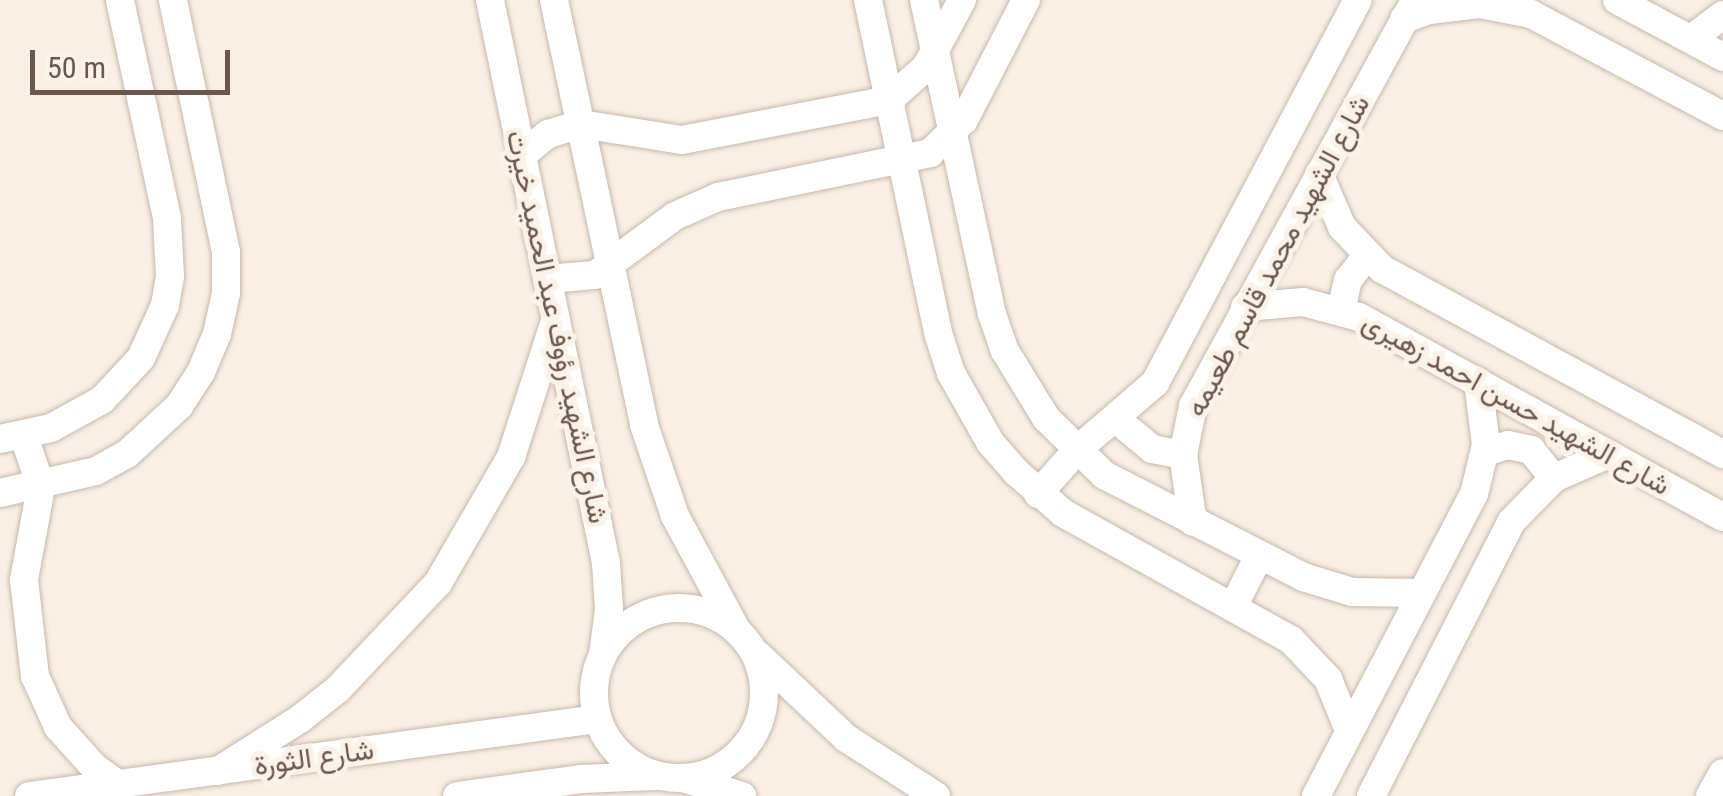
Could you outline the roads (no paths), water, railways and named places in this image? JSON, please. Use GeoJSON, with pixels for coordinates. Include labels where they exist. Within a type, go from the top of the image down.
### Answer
{"type":"FeatureCollection","features":[{"type":"Feature","properties":{"kind":"street"},"geometry":{"type":"LineString","coordinates":[[120,0],[167,218],[171,247],[165,305],[141,358],[102,400],[52,428],[12,437],[40,487],[24,580],[35,676],[58,727],[120,790]]}},
{"type":"Feature","properties":{"kind":"street"},"geometry":{"type":"LineString","coordinates":[[0,493],[40,487],[96,471],[155,432],[201,372],[217,334],[226,294],[226,252],[174,0]]}},
{"type":"Feature","properties":{"kind":"street","name":"شارع الشهيد رؤوف عبد الحميد خيرت"},"geometry":{"type":"LineString","coordinates":[[490,0],[606,563],[608,610],[602,656]]}},
{"type":"Feature","properties":{"kind":"street"},"geometry":{"type":"LineString","coordinates":[[471,795],[582,780],[670,777],[720,767],[737,755],[755,730],[764,701],[763,680],[742,636],[703,574],[663,487],[644,425],[554,0]]}},
{"type":"Feature","properties":{"kind":"street"},"geometry":{"type":"LineString","coordinates":[[868,0],[930,297],[951,373],[990,442],[1038,494],[1090,530],[1233,607],[1305,651],[1337,694],[1348,728]]}},
{"type":"Feature","properties":{"kind":"street"},"geometry":{"type":"LineString","coordinates":[[924,0],[992,314],[1005,351],[1046,418],[1116,482],[1259,556],[1336,589],[1370,595],[1421,593]]}},
{"type":"Feature","properties":{"kind":"street"},"geometry":{"type":"LineString","coordinates":[[522,155],[548,134],[581,124],[682,140],[889,100],[915,80],[962,0]]}},
{"type":"Feature","properties":{"kind":"street"},"geometry":{"type":"LineString","coordinates":[[547,279],[577,280],[611,267],[696,205],[930,153],[953,135],[1026,0]]}},
{"type":"Feature","properties":{"kind":"street","name":"شارع الشهيد محمد قاسم طعيمه"},"geometry":{"type":"LineString","coordinates":[[1038,494],[1077,450],[1155,383],[1358,0]]}},
{"type":"Feature","properties":{"kind":"street"},"geometry":{"type":"LineString","coordinates":[[1618,0],[1723,57]]}},
{"type":"Feature","properties":{"kind":"street"},"geometry":{"type":"LineString","coordinates":[[1410,9],[1496,3],[1554,24],[1723,116]]}},
{"type":"Feature","properties":{"kind":"street","name":"شارع الشهيد محمد قاسم طعيمه"},"geometry":{"type":"LineString","coordinates":[[1193,522],[1183,455],[1193,406],[1410,9]]}},
{"type":"Feature","properties":{"kind":"street"},"geometry":{"type":"LineString","coordinates":[[1691,39],[1723,14]]}},
{"type":"Feature","properties":{"kind":"street","name":"شارع الشهيد حسن احمد زهيرى"},"geometry":{"type":"LineString","coordinates":[[1319,174],[1342,227],[1382,269],[1723,454]]}},
{"type":"Feature","properties":{"kind":"street"},"geometry":{"type":"LineString","coordinates":[[1341,310],[1348,280],[1367,256]]}},
{"type":"Feature","properties":{"kind":"street","name":"شارع الشهيد حسن احمد زهيرى"},"geometry":{"type":"LineString","coordinates":[[1245,307],[1284,302],[1341,310],[1723,517]]}},
{"type":"Feature","properties":{"kind":"street"},"geometry":{"type":"LineString","coordinates":[[218,771],[300,719],[338,689],[438,582],[482,514],[511,457],[556,318]]}},
{"type":"Feature","properties":{"kind":"street"},"geometry":{"type":"LineString","coordinates":[[1316,796],[1348,728],[1474,494],[1485,452],[1485,411],[1478,382]]}},
{"type":"Feature","properties":{"kind":"street"},"geometry":{"type":"LineString","coordinates":[[1116,419],[1152,449],[1183,455]]}},
{"type":"Feature","properties":{"kind":"street"},"geometry":{"type":"LineString","coordinates":[[1485,452],[1508,445],[1532,450],[1554,478]]}},
{"type":"Feature","properties":{"kind":"street"},"geometry":{"type":"LineString","coordinates":[[1371,796],[1512,522],[1554,478],[1610,454]]}},
{"type":"Feature","properties":{"kind":"street"},"geometry":{"type":"LineString","coordinates":[[1233,607],[1259,556]]}},
{"type":"Feature","properties":{"kind":"street"},"geometry":{"type":"LineString","coordinates":[[742,796],[670,777],[621,755],[598,719],[594,698],[602,656],[627,625],[663,609],[702,610],[742,636],[820,717],[873,758],[936,796]]}},
{"type":"Feature","properties":{"kind":"street","name":"شارع الثورة"},"geometry":{"type":"LineString","coordinates":[[29,796],[120,790],[218,771],[598,719]]}},
{"type":"Feature","properties":{"kind":"street"},"geometry":{"type":"LineString","coordinates":[[1710,796],[1723,773]]}}]}
